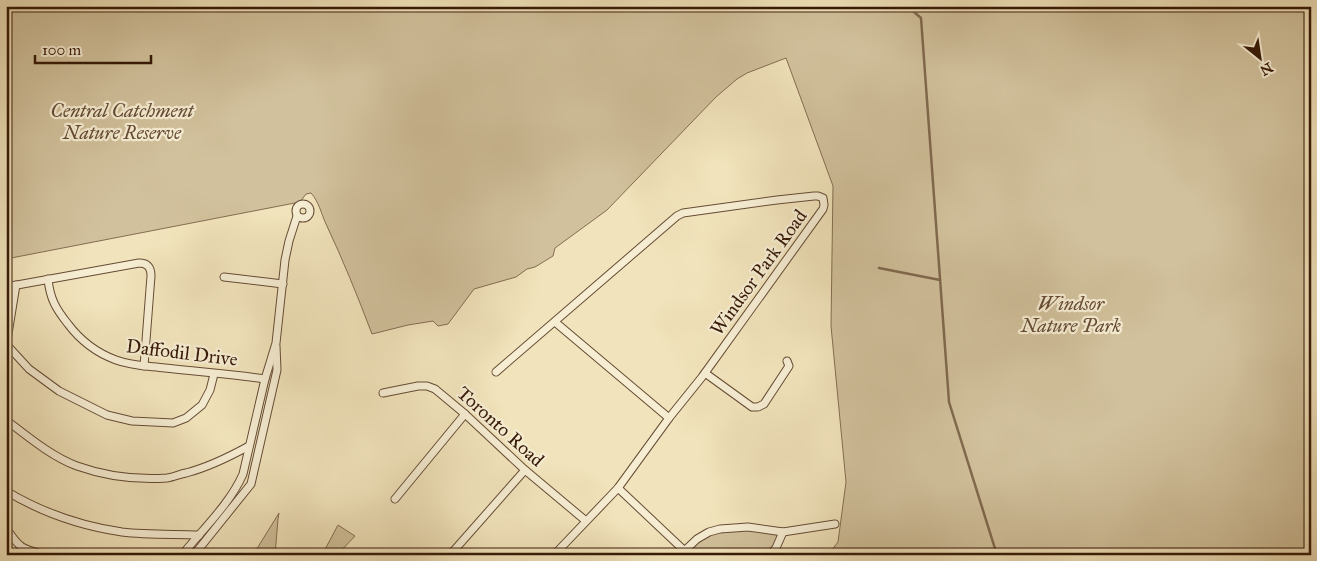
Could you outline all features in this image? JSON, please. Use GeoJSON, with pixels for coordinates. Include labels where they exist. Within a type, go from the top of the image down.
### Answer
{"type":"FeatureCollection","features":[{"type":"Feature","properties":{"kind":"street","name":"Windsor Park Road"},"geometry":{"type":"LineString","coordinates":[[496,372],[677,216],[683,213],[777,200],[814,196],[823,198],[823,209],[705,373],[669,418],[618,488],[554,555]]}},
{"type":"Feature","properties":{"kind":"street"},"geometry":{"type":"LineString","coordinates":[[182,555],[216,515],[239,483],[243,474],[265,379],[276,343],[285,260],[297,216]]}},
{"type":"Feature","properties":{"kind":"street"},"geometry":{"type":"LineString","coordinates":[[6,287],[145,263],[149,266],[151,276],[144,366]]}},
{"type":"Feature","properties":{"kind":"street"},"geometry":{"type":"LineString","coordinates":[[224,277],[283,284]]}},
{"type":"Feature","properties":{"kind":"street","name":"Daffodil Drive"},"geometry":{"type":"LineString","coordinates":[[48,279],[51,298],[56,309],[72,330],[94,349],[111,358],[144,366],[265,379]]}},
{"type":"Feature","properties":{"kind":"street"},"geometry":{"type":"LineString","coordinates":[[16,285],[6,345],[29,369],[59,391],[107,414],[132,421],[173,423],[186,418],[202,405],[210,390],[214,374]]}},
{"type":"Feature","properties":{"kind":"street"},"geometry":{"type":"LineString","coordinates":[[555,322],[669,418]]}},
{"type":"Feature","properties":{"kind":"street"},"geometry":{"type":"LineString","coordinates":[[194,555],[251,484],[277,370],[278,352],[276,343]]}},
{"type":"Feature","properties":{"kind":"street"},"geometry":{"type":"LineString","coordinates":[[705,373],[752,407],[758,407],[764,404],[789,366],[787,361]]}},
{"type":"Feature","properties":{"kind":"street","name":"Toronto Road"},"geometry":{"type":"LineString","coordinates":[[383,393],[427,386],[435,388],[525,470],[586,521]]}},
{"type":"Feature","properties":{"kind":"street"},"geometry":{"type":"LineString","coordinates":[[395,499],[465,414]]}},
{"type":"Feature","properties":{"kind":"street"},"geometry":{"type":"LineString","coordinates":[[6,420],[25,435],[76,466],[119,477],[169,478],[218,462],[249,446]]}},
{"type":"Feature","properties":{"kind":"street"},"geometry":{"type":"LineString","coordinates":[[450,555],[525,470]]}},
{"type":"Feature","properties":{"kind":"street"},"geometry":{"type":"LineString","coordinates":[[618,488],[684,553],[697,539],[709,532],[720,529],[748,528],[784,532],[835,524]]}},
{"type":"Feature","properties":{"kind":"street"},"geometry":{"type":"LineString","coordinates":[[6,490],[54,514],[96,527],[122,532],[199,535]]}},
{"type":"Feature","properties":{"kind":"street"},"geometry":{"type":"LineString","coordinates":[[6,528],[16,543],[26,552],[46,555]]}},
{"type":"Feature","properties":{"kind":"street"},"geometry":{"type":"LineString","coordinates":[[770,555],[784,532]]}},
{"type":"Feature","properties":{"kind":"green space","name":"Windsor Nature Park"},"geometry":{"type":"Polygon","coordinates":[[[6,6],[1311,6],[1311,555],[828,555],[838,542],[846,482],[831,326],[833,186],[786,58],[747,73],[737,79],[716,97],[607,210],[555,248],[553,256],[535,267],[527,269],[516,277],[474,289],[448,324],[438,326],[433,321],[372,334],[320,208],[311,193],[306,194],[300,202],[6,259],[6,6]]]}},
{"type":"Feature","properties":{"kind":"green space"},"geometry":{"type":"Polygon","coordinates":[[[279,513],[275,555],[253,555],[279,513]]]}},
{"type":"Feature","properties":{"kind":"green space"},"geometry":{"type":"Polygon","coordinates":[[[338,525],[355,536],[337,555],[322,555],[338,525]]]}},
{"type":"Feature","properties":{"kind":"green space"},"geometry":{"type":"Polygon","coordinates":[[[720,529],[783,532],[769,555],[689,555],[684,550],[720,529]]]}},
{"type":"Feature","properties":{"kind":"waterway"},"geometry":{"type":"LineString","coordinates":[[907,6],[921,18],[949,402],[997,555]]}},
{"type":"Feature","properties":{"kind":"waterway"},"geometry":{"type":"LineString","coordinates":[[879,268],[940,280]]}},
{"type":"Feature","properties":{"kind":"park label","name":"Central Catchment Nature Reserve"},"geometry":{"type":"Point","coordinates":[122,121]}}]}
